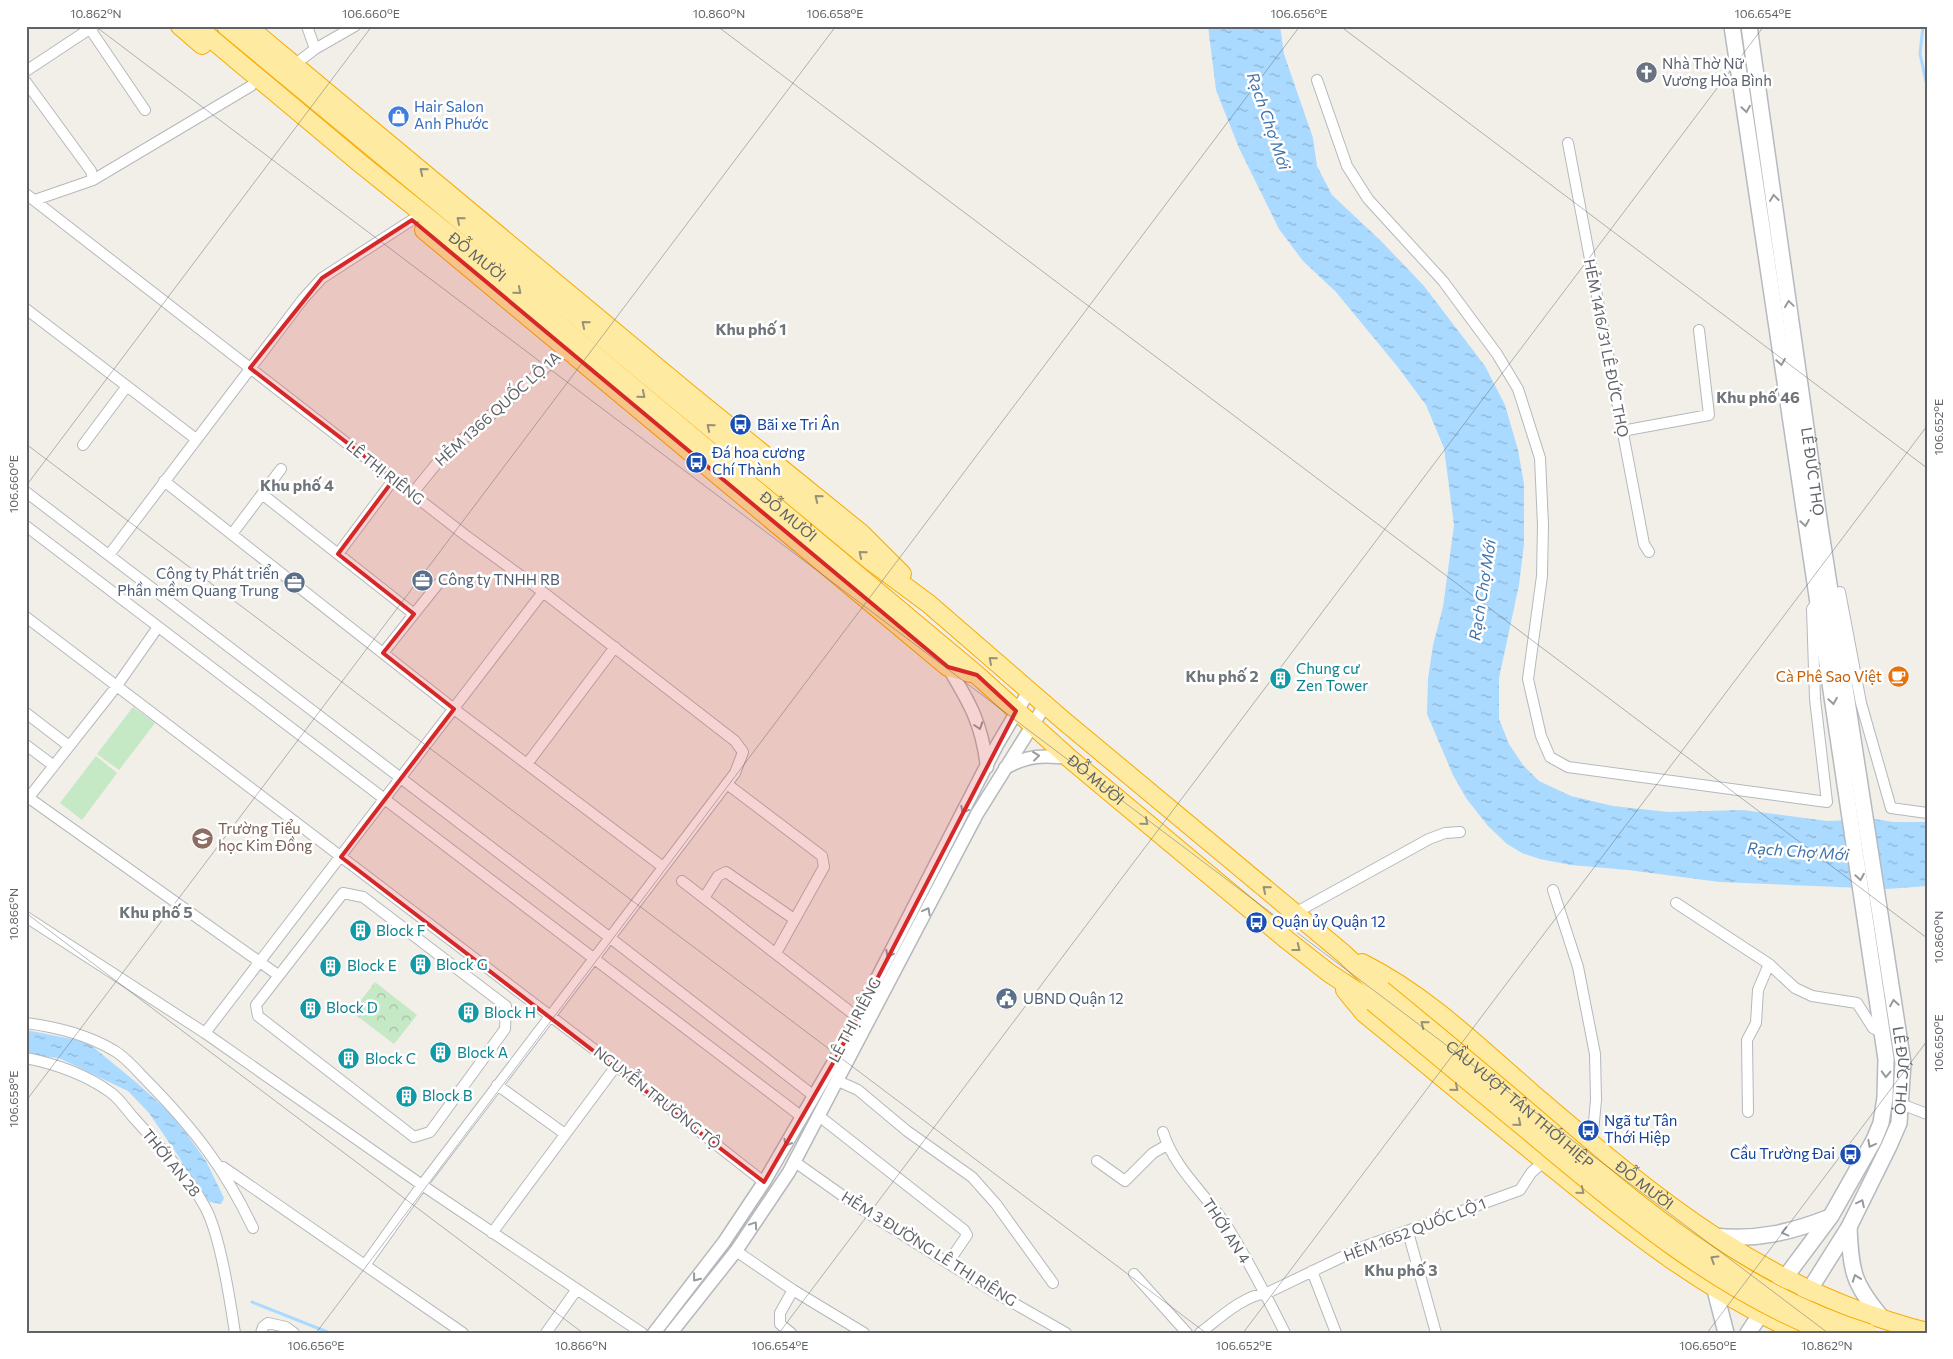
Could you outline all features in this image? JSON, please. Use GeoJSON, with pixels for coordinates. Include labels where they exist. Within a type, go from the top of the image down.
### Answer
{"type":"FeatureCollection","features":[{"type":"Feature","properties":{"kind":"highway","name":"ĐỖ MƯỜI"},"geometry":{"type":"LineString","coordinates":[[180,26],[948,667]]}},
{"type":"Feature","properties":{"kind":"highway","name":"ĐỖ MƯỜI"},"geometry":{"type":"LineString","coordinates":[[196,26],[353,158],[520,292],[976,675],[1031,726],[1329,973],[1364,1013],[1544,1161],[1664,1256],[1721,1294],[1761,1314],[1789,1331]]}},
{"type":"Feature","properties":{"kind":"highway","name":"ĐỖ MƯỜI"},"geometry":{"type":"LineString","coordinates":[[226,26],[871,561],[929,604],[1049,709],[1344,954],[1378,996]]}},
{"type":"Feature","properties":{"kind":"highway","name":"ĐỖ MƯỜI"},"geometry":{"type":"LineString","coordinates":[[247,26],[695,399],[862,534],[878,548],[929,604]]}},
{"type":"Feature","properties":{"kind":"highway"},"geometry":{"type":"LineString","coordinates":[[260,54],[294,65]]}},
{"type":"Feature","properties":{"kind":"highway"},"geometry":{"type":"LineString","coordinates":[[948,667],[976,675]]}},
{"type":"Feature","properties":{"kind":"highway","name":"ĐỖ MƯỜI"},"geometry":{"type":"LineString","coordinates":[[1344,954],[1394,979],[1463,1033],[1592,1143],[1675,1210],[1711,1236],[1784,1279],[1838,1303],[1927,1332]]}},
{"type":"Feature","properties":{"kind":"highway","name":"ĐỖ MƯỜI"},"geometry":{"type":"LineString","coordinates":[[1329,973],[1378,996]]}},
{"type":"Feature","properties":{"kind":"highway","name":"CẦU VƯỢT TÂN THỚI HIỆP"},"geometry":{"type":"LineString","coordinates":[[1378,996],[1649,1229],[1694,1261],[1740,1290],[1777,1310],[1830,1333]]}},
{"type":"Feature","properties":{"kind":"highway","name":"CẦU VƯỢT TÂN THỚI HIỆP"},"geometry":{"type":"LineString","coordinates":[[1378,996],[1622,1191],[1689,1242],[1786,1300],[1868,1333]]}},
{"type":"Feature","properties":{"kind":"highway"},"geometry":{"type":"LineString","coordinates":[[1721,1294],[1750,1260]]}},
{"type":"Feature","properties":{"kind":"highway"},"geometry":{"type":"LineString","coordinates":[[1824,1333],[1838,1303]]}},
{"type":"Feature","properties":{"kind":"main road","name":"LÊ ĐỨC THỌ"},"geometry":{"type":"LineString","coordinates":[[1732,26],[1817,600],[1854,796]]}},
{"type":"Feature","properties":{"kind":"main road","name":"LÊ ĐỨC THỌ"},"geometry":{"type":"LineString","coordinates":[[1749,26],[1786,281],[1854,796]]}},
{"type":"Feature","properties":{"kind":"main road"},"geometry":{"type":"LineString","coordinates":[[1770,284],[1786,281]]}},
{"type":"Feature","properties":{"kind":"main road"},"geometry":{"type":"LineString","coordinates":[[1854,796],[1874,921]]}},
{"type":"Feature","properties":{"kind":"main road","name":"LÊ ĐỨC THỌ"},"geometry":{"type":"LineString","coordinates":[[1748,1333],[1784,1279],[1831,1216],[1881,1124],[1885,1098],[1886,1059],[1874,921]]}},
{"type":"Feature","properties":{"kind":"main road","name":"LÊ ĐỨC THỌ"},"geometry":{"type":"LineString","coordinates":[[1789,1331],[1850,1227],[1898,1123],[1904,1063],[1874,921]]}},
{"type":"Feature","properties":{"kind":"main road"},"geometry":{"type":"LineString","coordinates":[[1885,1098],[1901,1104]]}},
{"type":"Feature","properties":{"kind":"main road"},"geometry":{"type":"LineString","coordinates":[[1711,1236],[1733,1238],[1765,1237],[1805,1227],[1831,1216]]}},
{"type":"Feature","properties":{"kind":"main road"},"geometry":{"type":"LineString","coordinates":[[1850,1227],[1851,1255],[1855,1280],[1883,1319]]}},
{"type":"Feature","properties":{"kind":"main road"},"geometry":{"type":"LineString","coordinates":[[1721,1294],[1726,1333]]}},
{"type":"Feature","properties":{"kind":"street"},"geometry":{"type":"LineString","coordinates":[[307,26],[315,49]]}},
{"type":"Feature","properties":{"kind":"street"},"geometry":{"type":"LineString","coordinates":[[294,65],[315,49],[355,26]]}},
{"type":"Feature","properties":{"kind":"street"},"geometry":{"type":"LineString","coordinates":[[26,71],[92,28],[145,110]]}},
{"type":"Feature","properties":{"kind":"street","name":"LÊ ĐỨC THỌ"},"geometry":{"type":"LineString","coordinates":[[1317,80],[1347,166],[1368,199],[1443,281],[1497,354],[1518,389],[1540,458],[1543,525],[1542,576],[1528,679],[1541,736],[1550,757],[1568,767],[1827,802],[1815,699],[1812,609],[1817,600]]}},
{"type":"Feature","properties":{"kind":"street"},"geometry":{"type":"LineString","coordinates":[[26,82],[91,171],[93,180]]}},
{"type":"Feature","properties":{"kind":"street"},"geometry":{"type":"LineString","coordinates":[[30,197],[93,180],[251,86]]}},
{"type":"Feature","properties":{"kind":"street","name":"HẺM 1416/31 LÊ ĐỨC THỌ"},"geometry":{"type":"LineString","coordinates":[[1568,143],[1644,544],[1648,552]]}},
{"type":"Feature","properties":{"kind":"street","name":"LÊ THỊ RIÊNG"},"geometry":{"type":"LineString","coordinates":[[30,197],[412,494],[736,741],[743,752],[740,765],[727,784]]}},
{"type":"Feature","properties":{"kind":"street"},"geometry":{"type":"LineString","coordinates":[[109,555],[303,299],[322,278],[412,220]]}},
{"type":"Feature","properties":{"kind":"street"},"geometry":{"type":"LineString","coordinates":[[26,309],[196,439]]}},
{"type":"Feature","properties":{"kind":"street"},"geometry":{"type":"LineString","coordinates":[[1622,431],[1709,415],[1699,330]]}},
{"type":"Feature","properties":{"kind":"street","name":"HẺM 1366 QUỐC LỘ 1A"},"geometry":{"type":"LineString","coordinates":[[412,494],[449,451],[567,349]]}},
{"type":"Feature","properties":{"kind":"street"},"geometry":{"type":"LineString","coordinates":[[83,445],[127,386]]}},
{"type":"Feature","properties":{"kind":"street"},"geometry":{"type":"LineString","coordinates":[[232,534],[281,469]]}},
{"type":"Feature","properties":{"kind":"street"},"geometry":{"type":"LineString","coordinates":[[338,554],[394,479]]}},
{"type":"Feature","properties":{"kind":"street"},"geometry":{"type":"LineString","coordinates":[[164,481],[454,709],[663,867]]}},
{"type":"Feature","properties":{"kind":"street"},"geometry":{"type":"LineString","coordinates":[[26,492],[609,936],[814,1096]]}},
{"type":"Feature","properties":{"kind":"street"},"geometry":{"type":"LineString","coordinates":[[262,494],[414,614]]}},
{"type":"Feature","properties":{"kind":"street"},"geometry":{"type":"LineString","coordinates":[[26,526],[592,959],[802,1116]]}},
{"type":"Feature","properties":{"kind":"street"},"geometry":{"type":"LineString","coordinates":[[383,653],[438,584]]}},
{"type":"Feature","properties":{"kind":"street"},"geometry":{"type":"LineString","coordinates":[[205,1033],[543,592]]}},
{"type":"Feature","properties":{"kind":"street"},"geometry":{"type":"LineString","coordinates":[[1840,592],[1861,703],[1891,808],[1927,813]]}},
{"type":"Feature","properties":{"kind":"street","name":"NGUYỄN TRƯỜNG TỘ"},"geometry":{"type":"LineString","coordinates":[[26,617],[616,1066],[764,1182]]}},
{"type":"Feature","properties":{"kind":"street"},"geometry":{"type":"LineString","coordinates":[[158,627],[116,687],[28,800],[278,975]]}},
{"type":"Feature","properties":{"kind":"street"},"geometry":{"type":"LineString","coordinates":[[527,764],[615,648]]}},
{"type":"Feature","properties":{"kind":"street"},"geometry":{"type":"LineString","coordinates":[[948,667],[976,714],[984,740],[987,767]]}},
{"type":"Feature","properties":{"kind":"street","name":"LÊ THỊ RIÊNG"},"geometry":{"type":"LineString","coordinates":[[654,1333],[724,1242],[764,1182],[857,1017],[1016,712],[1029,692]]}},
{"type":"Feature","properties":{"kind":"street","name":"LÊ THỊ RIÊNG"},"geometry":{"type":"LineString","coordinates":[[671,1333],[736,1251],[795,1162],[977,814],[1031,726],[1049,709]]}},
{"type":"Feature","properties":{"kind":"street"},"geometry":{"type":"LineString","coordinates":[[26,713],[69,746]]}},
{"type":"Feature","properties":{"kind":"street"},"geometry":{"type":"LineString","coordinates":[[26,745],[54,766]]}},
{"type":"Feature","properties":{"kind":"street"},"geometry":{"type":"LineString","coordinates":[[1005,768],[1028,757],[1042,755],[1069,758]]}},
{"type":"Feature","properties":{"kind":"street"},"geometry":{"type":"LineString","coordinates":[[366,1265],[422,1185],[497,1085],[727,784],[822,856],[824,867],[776,953]]}},
{"type":"Feature","properties":{"kind":"street"},"geometry":{"type":"LineString","coordinates":[[1295,913],[1429,839],[1445,833],[1460,832]]}},
{"type":"Feature","properties":{"kind":"street"},"geometry":{"type":"LineString","coordinates":[[704,898],[718,876],[726,872],[794,920]]}},
{"type":"Feature","properties":{"kind":"street"},"geometry":{"type":"LineString","coordinates":[[682,881],[857,1017]]}},
{"type":"Feature","properties":{"kind":"street"},"geometry":{"type":"LineString","coordinates":[[1553,890],[1578,967],[1595,1054],[1596,1100],[1592,1143]]}},
{"type":"Feature","properties":{"kind":"street"},"geometry":{"type":"LineString","coordinates":[[343,893],[363,897],[506,1006],[505,1029],[430,1132],[414,1137],[258,1016],[256,1004],[278,975],[343,893]]}},
{"type":"Feature","properties":{"kind":"street"},"geometry":{"type":"LineString","coordinates":[[1676,903],[1768,964],[1795,988],[1812,996],[1857,1003],[1873,1028],[1883,1032]]}},
{"type":"Feature","properties":{"kind":"street"},"geometry":{"type":"LineString","coordinates":[[26,932],[30,920],[205,1033],[422,1185],[642,1333]]}},
{"type":"Feature","properties":{"kind":"street"},"geometry":{"type":"LineString","coordinates":[[1748,1112],[1747,1040],[1756,1023],[1758,990],[1768,964]]}},
{"type":"Feature","properties":{"kind":"street"},"geometry":{"type":"LineString","coordinates":[[26,1023],[58,1028],[115,1050],[176,1110],[219,1164],[234,1188],[253,1228]]}},
{"type":"Feature","properties":{"kind":"street","name":"THỚI AN 28"},"geometry":{"type":"LineString","coordinates":[[26,1058],[49,1062],[81,1074],[112,1093],[163,1151],[196,1194],[205,1208],[216,1239],[235,1333]]}},
{"type":"Feature","properties":{"kind":"street"},"geometry":{"type":"LineString","coordinates":[[492,1233],[616,1066]]}},
{"type":"Feature","properties":{"kind":"street"},"geometry":{"type":"LineString","coordinates":[[838,1080],[858,1090],[907,1131],[972,1177],[996,1204],[1053,1283]]}},
{"type":"Feature","properties":{"kind":"street"},"geometry":{"type":"LineString","coordinates":[[497,1085],[565,1134]]}},
{"type":"Feature","properties":{"kind":"street"},"geometry":{"type":"LineString","coordinates":[[1901,1104],[1927,1114]]}},
{"type":"Feature","properties":{"kind":"street"},"geometry":{"type":"LineString","coordinates":[[820,1116],[964,1230],[966,1235],[948,1263]]}},
{"type":"Feature","properties":{"kind":"street","name":"THỚI AN 4"},"geometry":{"type":"LineString","coordinates":[[1163,1132],[1167,1145],[1181,1170],[1227,1226],[1285,1333]]}},
{"type":"Feature","properties":{"kind":"street"},"geometry":{"type":"LineString","coordinates":[[1097,1161],[1125,1182],[1153,1154],[1167,1145]]}},
{"type":"Feature","properties":{"kind":"street","name":"HẺM 1652 QUỐC LỘ 1"},"geometry":{"type":"LineString","coordinates":[[1200,1333],[1232,1308],[1258,1294],[1265,1294],[1363,1247],[1520,1190],[1530,1173],[1544,1161]]}},
{"type":"Feature","properties":{"kind":"street","name":"HẺM 3 ĐƯỜNG LÊ THỊ RIÊNG"},"geometry":{"type":"LineString","coordinates":[[795,1162],[860,1208],[994,1292],[1066,1333]]}},
{"type":"Feature","properties":{"kind":"street"},"geometry":{"type":"LineString","coordinates":[[219,1164],[463,1333]]}},
{"type":"Feature","properties":{"kind":"street"},"geometry":{"type":"LineString","coordinates":[[1408,1232],[1436,1333]]}},
{"type":"Feature","properties":{"kind":"street"},"geometry":{"type":"LineString","coordinates":[[736,1251],[793,1290],[864,1333]]}},
{"type":"Feature","properties":{"kind":"street"},"geometry":{"type":"LineString","coordinates":[[1312,1271],[1336,1333]]}},
{"type":"Feature","properties":{"kind":"street"},"geometry":{"type":"LineString","coordinates":[[1134,1274],[1187,1333]]}},
{"type":"Feature","properties":{"kind":"street"},"geometry":{"type":"LineString","coordinates":[[546,1333],[577,1289]]}},
{"type":"Feature","properties":{"kind":"street"},"geometry":{"type":"LineString","coordinates":[[791,1333],[780,1324],[779,1318],[793,1290]]}},
{"type":"Feature","properties":{"kind":"street"},"geometry":{"type":"LineString","coordinates":[[261,1333],[263,1327],[268,1323],[286,1327],[294,1333]]}},
{"type":"Feature","properties":{"kind":"highlighted area"},"geometry":{"type":"Polygon","coordinates":[[[412,220],[948,667],[977,675],[1016,711],[836,1058],[764,1182],[341,857],[454,709],[383,653],[414,614],[338,554],[394,479],[250,368],[322,278],[412,220]]]}},
{"type":"Feature","properties":{"kind":"green space"},"geometry":{"type":"Polygon","coordinates":[[[133,707],[155,723],[119,770],[97,754],[133,707]]]}},
{"type":"Feature","properties":{"kind":"green space"},"geometry":{"type":"Polygon","coordinates":[[[96,756],[117,773],[82,820],[60,803],[96,756]]]}},
{"type":"Feature","properties":{"kind":"green space"},"geometry":{"type":"Polygon","coordinates":[[[375,982],[417,1015],[394,1044],[352,1012],[375,982]]]}},
{"type":"Feature","properties":{"kind":"water","name":"Rạch Chợ Mới"},"geometry":{"type":"Polygon","coordinates":[[[1208,26],[1280,26],[1284,54],[1313,138],[1317,166],[1332,195],[1381,241],[1424,286],[1485,366],[1505,405],[1518,450],[1524,484],[1524,544],[1519,585],[1499,678],[1499,719],[1509,744],[1523,765],[1539,781],[1571,796],[1613,806],[1668,812],[1743,810],[1827,821],[1875,819],[1893,822],[1927,822],[1927,886],[1887,889],[1720,882],[1571,865],[1540,859],[1522,853],[1507,844],[1488,826],[1466,798],[1453,775],[1427,714],[1428,679],[1433,645],[1443,607],[1454,525],[1444,448],[1426,405],[1397,366],[1336,292],[1303,261],[1279,229],[1239,148],[1216,90],[1208,26]]]}},
{"type":"Feature","properties":{"kind":"water"},"geometry":{"type":"Polygon","coordinates":[[[26,1030],[87,1042],[137,1083],[169,1112],[206,1161],[224,1198],[221,1204],[210,1202],[194,1187],[181,1160],[149,1113],[128,1091],[59,1058],[26,1055],[26,1030]]]}},
{"type":"Feature","properties":{"kind":"waterway"},"geometry":{"type":"LineString","coordinates":[[1923,26],[1920,54],[1927,86]]}},
{"type":"Feature","properties":{"kind":"waterway"},"geometry":{"type":"LineString","coordinates":[[252,1302],[330,1333]]}},
{"type":"Feature","properties":{"kind":"place","name":"Nhà Thờ Nữ Vương Hòa Bình"},"geometry":{"type":"Point","coordinates":[1646,73]}},
{"type":"Feature","properties":{"kind":"place","name":"Hair Salon Anh Phước"},"geometry":{"type":"Point","coordinates":[398,116]}},
{"type":"Feature","properties":{"kind":"place","name":"Bãi xe Tri Ân"},"geometry":{"type":"Point","coordinates":[741,425]}},
{"type":"Feature","properties":{"kind":"place","name":"Đá hoa cương Chí Thành"},"geometry":{"type":"Point","coordinates":[696,462]}},
{"type":"Feature","properties":{"kind":"place","name":"Công ty TNHH RB"},"geometry":{"type":"Point","coordinates":[422,580]}},
{"type":"Feature","properties":{"kind":"place","name":"Công ty Phát triển Phần mềm Quang Trung"},"geometry":{"type":"Point","coordinates":[295,583]}},
{"type":"Feature","properties":{"kind":"place","name":"Cà Phê Sao Việt"},"geometry":{"type":"Point","coordinates":[1898,677]}},
{"type":"Feature","properties":{"kind":"place","name":"Chung cư Zen Tower"},"geometry":{"type":"Point","coordinates":[1280,678]}},
{"type":"Feature","properties":{"kind":"place","name":"Trường Tiểu học Kim Đồng"},"geometry":{"type":"Point","coordinates":[202,838]}},
{"type":"Feature","properties":{"kind":"place","name":"Quận ủy Quận 12"},"geometry":{"type":"Point","coordinates":[1256,922]}},
{"type":"Feature","properties":{"kind":"place","name":"Block F"},"geometry":{"type":"Point","coordinates":[360,931]}},
{"type":"Feature","properties":{"kind":"place","name":"Block G"},"geometry":{"type":"Point","coordinates":[420,965]}},
{"type":"Feature","properties":{"kind":"place","name":"Block E"},"geometry":{"type":"Point","coordinates":[331,966]}},
{"type":"Feature","properties":{"kind":"place","name":"UBND Quận 12"},"geometry":{"type":"Point","coordinates":[1007,999]}},
{"type":"Feature","properties":{"kind":"place","name":"Block D"},"geometry":{"type":"Point","coordinates":[310,1008]}},
{"type":"Feature","properties":{"kind":"place","name":"Block H"},"geometry":{"type":"Point","coordinates":[468,1013]}},
{"type":"Feature","properties":{"kind":"place","name":"Block A"},"geometry":{"type":"Point","coordinates":[441,1053]}},
{"type":"Feature","properties":{"kind":"place","name":"Block C"},"geometry":{"type":"Point","coordinates":[349,1059]}},
{"type":"Feature","properties":{"kind":"place","name":"Block B"},"geometry":{"type":"Point","coordinates":[406,1096]}},
{"type":"Feature","properties":{"kind":"place","name":"Ngã tư Tân Thới Hiệp"},"geometry":{"type":"Point","coordinates":[1588,1130]}},
{"type":"Feature","properties":{"kind":"place","name":"Cầu Trường Đai"},"geometry":{"type":"Point","coordinates":[1851,1154]}},
{"type":"Feature","properties":{"kind":"district","name":"Khu phố 1"},"geometry":{"type":"Point","coordinates":[751,329]}},
{"type":"Feature","properties":{"kind":"district","name":"Khu phố 46"},"geometry":{"type":"Point","coordinates":[1758,397]}},
{"type":"Feature","properties":{"kind":"district","name":"Khu phố 4"},"geometry":{"type":"Point","coordinates":[297,485]}},
{"type":"Feature","properties":{"kind":"district","name":"Khu phố 2"},"geometry":{"type":"Point","coordinates":[1222,676]}},
{"type":"Feature","properties":{"kind":"district","name":"Khu phố 5"},"geometry":{"type":"Point","coordinates":[156,912]}},
{"type":"Feature","properties":{"kind":"district","name":"Khu phố 3"},"geometry":{"type":"Point","coordinates":[1401,1270]}}]}
